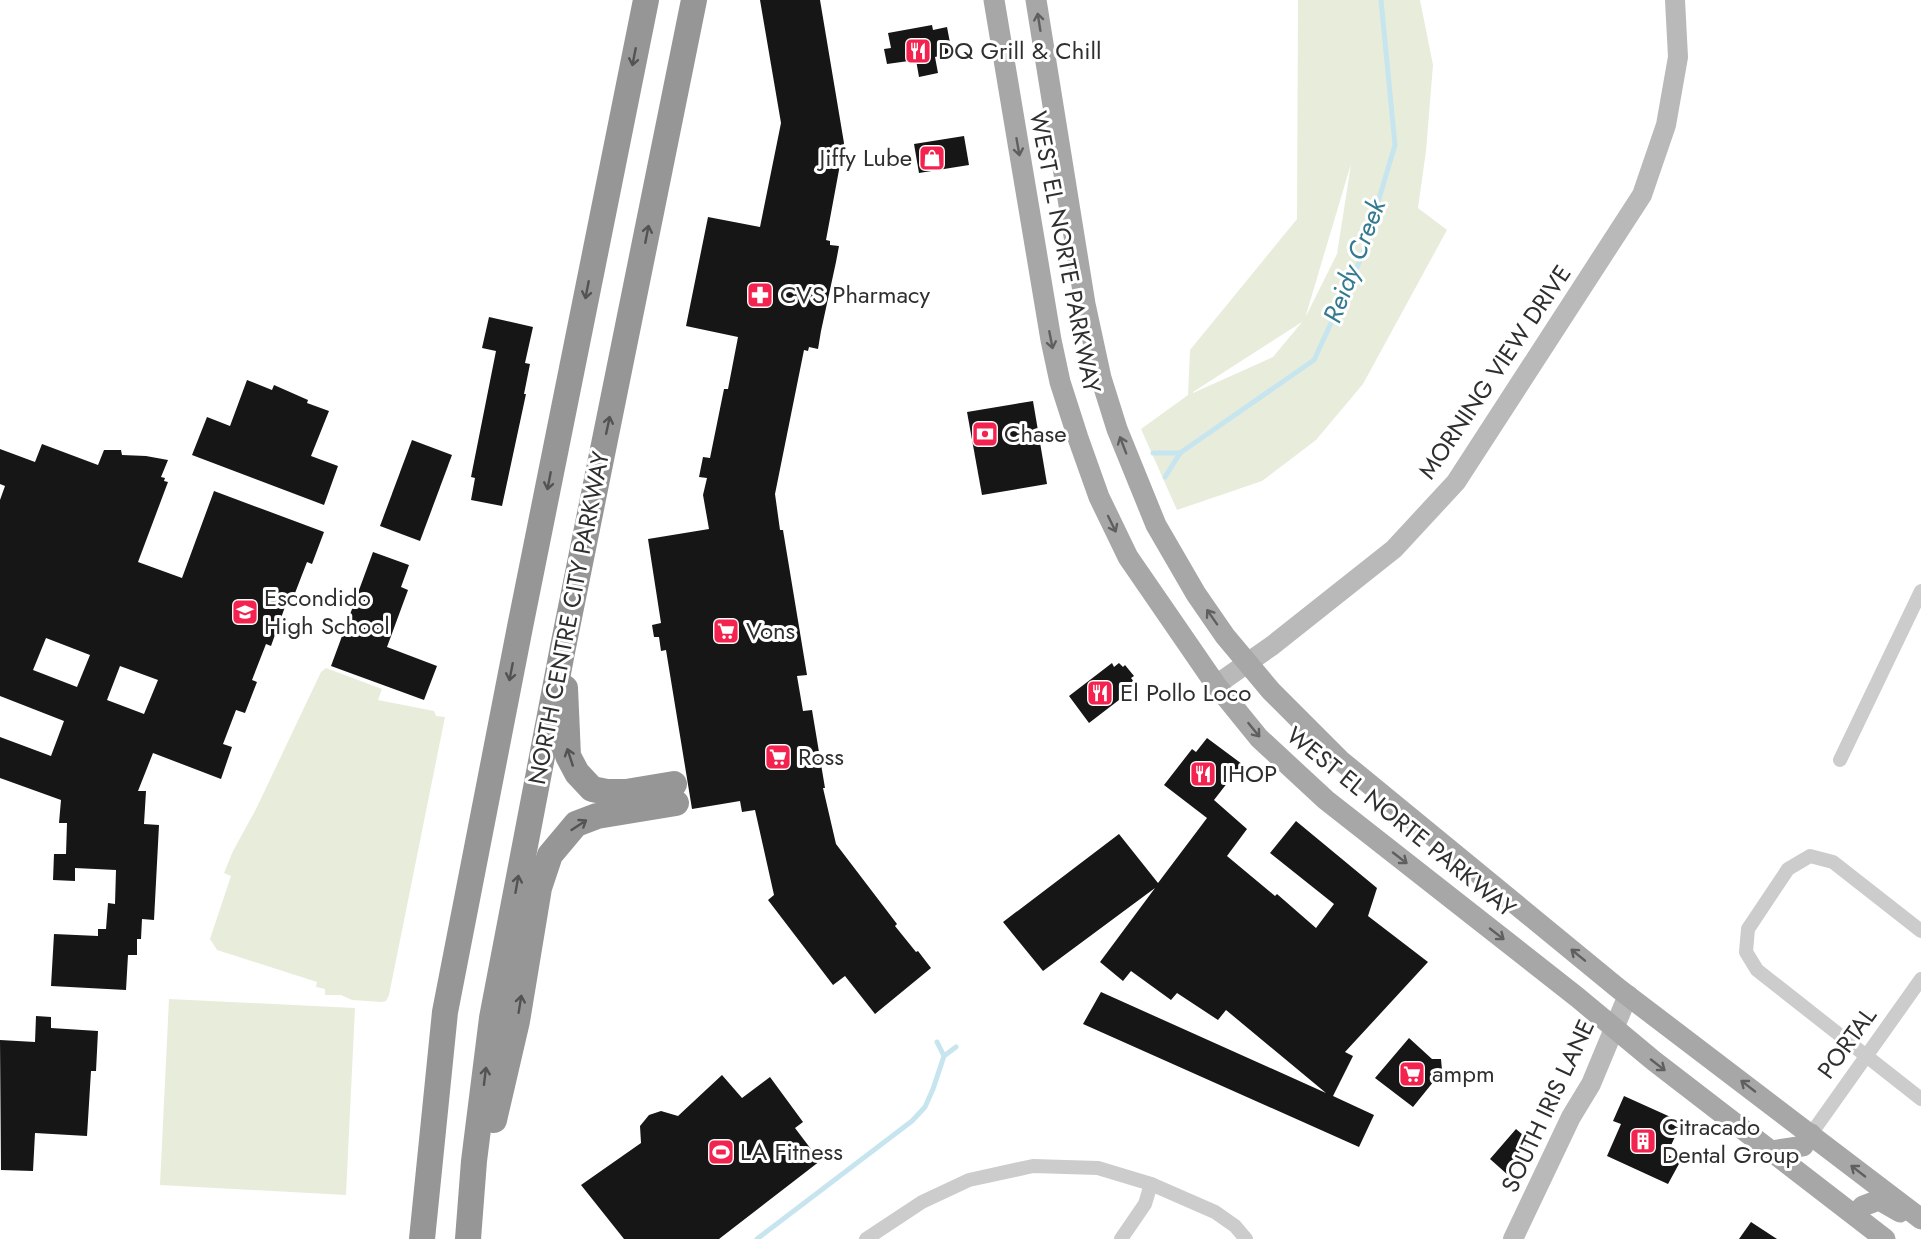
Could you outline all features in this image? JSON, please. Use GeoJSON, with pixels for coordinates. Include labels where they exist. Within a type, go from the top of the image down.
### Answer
{"type":"FeatureCollection","features":[{"type":"Feature","properties":{"kind":"highway","name":"NORTH CENTRE CITY PARKWAY"},"geometry":{"type":"LineString","coordinates":[[422,1239],[445,1012],[522,615],[646,0]]}},
{"type":"Feature","properties":{"kind":"highway","name":"NORTH CENTRE CITY PARKWAY"},"geometry":{"type":"LineString","coordinates":[[468,1239],[474,1161],[492,1017],[563,647],[694,0]]}},
{"type":"Feature","properties":{"kind":"highway"},"geometry":{"type":"LineString","coordinates":[[474,1161],[493,1123],[517,1022],[541,881],[550,855],[576,824],[675,794],[607,792],[592,789],[577,773],[568,756],[563,647]]}},
{"type":"Feature","properties":{"kind":"main road","name":"WEST EL NORTE PARKWAY"},"geometry":{"type":"LineString","coordinates":[[994,0],[1051,340],[1060,382],[1078,438],[1099,497],[1128,557],[1216,685],[1259,738],[1326,800],[1613,1028],[1885,1239]]}},
{"type":"Feature","properties":{"kind":"main road","name":"WEST EL NORTE PARKWAY"},"geometry":{"type":"LineString","coordinates":[[1036,0],[1086,303],[1101,378],[1117,429],[1156,525],[1196,594],[1225,636],[1294,716],[1340,760],[1628,995],[1921,1220]]}},
{"type":"Feature","properties":{"kind":"main road"},"geometry":{"type":"LineString","coordinates":[[1771,1151],[1803,1146],[1811,1134]]}},
{"type":"Feature","properties":{"kind":"main road"},"geometry":{"type":"LineString","coordinates":[[1855,1215],[1863,1206],[1879,1200],[1921,1225]]}},
{"type":"Feature","properties":{"kind":"street","name":"MORNING VIEW DRIVE"},"geometry":{"type":"LineString","coordinates":[[1216,685],[1248,663],[1394,549],[1450,490],[1642,195],[1666,125],[1678,57],[1675,0]]}},
{"type":"Feature","properties":{"kind":"street"},"geometry":{"type":"LineString","coordinates":[[1840,760],[1916,614],[1921,591]]}},
{"type":"Feature","properties":{"kind":"street"},"geometry":{"type":"LineString","coordinates":[[1921,931],[1833,861],[1810,856],[1788,869],[1748,929],[1746,952],[1757,970],[1921,1098]]}},
{"type":"Feature","properties":{"kind":"street","name":"PORTAL"},"geometry":{"type":"LineString","coordinates":[[1811,1134],[1921,979]]}},
{"type":"Feature","properties":{"kind":"street","name":"SOUTH IRIS LANE"},"geometry":{"type":"LineString","coordinates":[[1513,1239],[1571,1118],[1591,1084],[1628,995]]}},
{"type":"Feature","properties":{"kind":"street"},"geometry":{"type":"LineString","coordinates":[[866,1239],[922,1202],[969,1180],[1033,1166],[1098,1168],[1151,1184],[1215,1212],[1235,1226],[1246,1239]]}},
{"type":"Feature","properties":{"kind":"street"},"geometry":{"type":"LineString","coordinates":[[1121,1239],[1145,1204],[1151,1184]]}},
{"type":"Feature","properties":{"kind":"green space"},"geometry":{"type":"Polygon","coordinates":[[[1298,0],[1420,0],[1433,65],[1426,151],[1418,208],[1447,230],[1363,384],[1316,440],[1262,481],[1177,510],[1141,429],[1188,395],[1190,350],[1297,219],[1298,0]],[[1351,164],[1306,315],[1306,316],[1337,254],[1351,164]],[[1302,322],[1193,392],[1193,393],[1273,357],[1302,322]]]}},
{"type":"Feature","properties":{"kind":"green space"},"geometry":{"type":"Polygon","coordinates":[[[326,668],[382,689],[378,700],[434,711],[436,716],[445,717],[389,995],[386,1001],[382,1002],[352,1000],[341,995],[325,995],[325,989],[316,987],[317,982],[217,950],[210,939],[231,876],[224,873],[233,851],[256,809],[321,672],[326,668]]]}},
{"type":"Feature","properties":{"kind":"green space"},"geometry":{"type":"Polygon","coordinates":[[[169,999],[355,1008],[346,1195],[160,1185],[169,999]]]}},
{"type":"Feature","properties":{"kind":"building"},"geometry":{"type":"Polygon","coordinates":[[[760,0],[820,0],[844,143],[826,240],[830,241],[830,245],[839,246],[836,262],[818,349],[809,347],[808,351],[804,350],[775,494],[807,675],[797,676],[803,711],[812,710],[825,788],[823,788],[836,844],[897,924],[895,926],[931,968],[875,1014],[845,976],[833,985],[768,900],[774,895],[755,810],[742,812],[740,801],[692,809],[666,650],[661,651],[659,637],[654,637],[652,625],[661,623],[648,539],[709,529],[703,495],[707,478],[699,477],[703,457],[710,458],[724,389],[728,389],[738,337],[686,326],[708,217],[760,227],[781,123],[760,0]]]}},
{"type":"Feature","properties":{"kind":"building","name":"DQ Grill & Chill"},"geometry":{"type":"Polygon","coordinates":[[[932,25],[933,30],[947,27],[952,53],[935,57],[938,73],[919,77],[916,60],[887,64],[884,49],[891,48],[888,33],[932,25]]]}},
{"type":"Feature","properties":{"kind":"building"},"geometry":{"type":"Polygon","coordinates":[[[964,136],[969,165],[919,173],[914,144],[964,136]]]}},
{"type":"Feature","properties":{"kind":"building"},"geometry":{"type":"Polygon","coordinates":[[[489,317],[533,327],[525,363],[530,364],[524,394],[526,394],[502,506],[471,500],[475,478],[471,477],[496,351],[482,348],[489,317]]]}},
{"type":"Feature","properties":{"kind":"building"},"geometry":{"type":"Polygon","coordinates":[[[247,380],[272,390],[274,385],[308,400],[307,403],[329,411],[311,456],[338,466],[324,505],[192,455],[207,417],[230,426],[247,380]]]}},
{"type":"Feature","properties":{"kind":"building"},"geometry":{"type":"Polygon","coordinates":[[[1033,401],[1047,484],[982,495],[967,412],[1033,401]]]}},
{"type":"Feature","properties":{"kind":"building"},"geometry":{"type":"Polygon","coordinates":[[[412,440],[452,455],[420,541],[380,526],[412,440]]]}},
{"type":"Feature","properties":{"kind":"building"},"geometry":{"type":"Polygon","coordinates":[[[42,444],[98,465],[104,450],[121,450],[122,455],[168,460],[161,477],[168,482],[138,562],[182,578],[214,491],[324,532],[312,564],[307,562],[290,606],[286,604],[271,646],[266,644],[252,680],[257,682],[245,713],[236,710],[223,744],[232,747],[221,779],[153,753],[138,791],[146,791],[144,824],[159,825],[154,920],[142,919],[141,939],[137,939],[137,955],[128,955],[126,990],[51,986],[54,934],[98,936],[98,929],[106,929],[108,903],[115,904],[116,870],[75,868],[75,881],[53,880],[54,854],[66,854],[67,823],[59,823],[61,800],[0,778],[0,737],[51,756],[64,721],[0,696],[0,500],[5,486],[0,484],[0,449],[35,462],[42,444]],[[46,638],[33,670],[77,687],[90,655],[46,638]],[[120,666],[107,700],[144,714],[158,680],[120,666]]]}},
{"type":"Feature","properties":{"kind":"building"},"geometry":{"type":"Polygon","coordinates":[[[373,552],[409,565],[401,587],[408,590],[387,647],[437,666],[424,700],[331,666],[373,552]]]}},
{"type":"Feature","properties":{"kind":"building","name":"El Pollo Loco"},"geometry":{"type":"Polygon","coordinates":[[[1112,663],[1114,667],[1119,663],[1123,667],[1125,665],[1134,676],[1131,678],[1135,683],[1130,687],[1132,690],[1089,723],[1069,696],[1112,663]]]}},
{"type":"Feature","properties":{"kind":"building"},"geometry":{"type":"Polygon","coordinates":[[[1207,738],[1242,764],[1214,800],[1247,829],[1227,856],[1275,896],[1277,894],[1316,928],[1334,904],[1270,853],[1296,821],[1377,888],[1368,916],[1428,962],[1345,1052],[1353,1056],[1333,1096],[1374,1115],[1359,1147],[1083,1024],[1101,992],[1326,1093],[1226,1010],[1218,1020],[1177,993],[1171,1000],[1131,971],[1123,981],[1100,962],[1155,888],[1043,971],[1003,922],[1119,834],[1158,883],[1207,818],[1164,785],[1192,749],[1196,752],[1207,738]]]}},
{"type":"Feature","properties":{"kind":"building"},"geometry":{"type":"Polygon","coordinates":[[[36,1016],[51,1017],[51,1028],[98,1031],[96,1071],[91,1071],[87,1136],[35,1133],[33,1171],[1,1170],[0,1040],[35,1042],[36,1016]]]}},
{"type":"Feature","properties":{"kind":"building"},"geometry":{"type":"Polygon","coordinates":[[[1409,1038],[1432,1059],[1441,1059],[1443,1081],[1434,1081],[1413,1107],[1375,1078],[1409,1038]]]}},
{"type":"Feature","properties":{"kind":"building","name":"LA Fitness"},"geometry":{"type":"Polygon","coordinates":[[[722,1075],[742,1098],[770,1077],[803,1122],[795,1128],[820,1161],[719,1239],[624,1239],[581,1185],[641,1143],[640,1126],[649,1115],[661,1111],[678,1116],[722,1075]]]}},
{"type":"Feature","properties":{"kind":"building","name":"Citracado Dental Group"},"geometry":{"type":"Polygon","coordinates":[[[1624,1096],[1675,1119],[1672,1124],[1679,1128],[1667,1154],[1680,1162],[1668,1184],[1607,1156],[1621,1124],[1613,1121],[1624,1096]]]}},
{"type":"Feature","properties":{"kind":"building"},"geometry":{"type":"Polygon","coordinates":[[[1516,1129],[1530,1141],[1517,1155],[1522,1160],[1508,1175],[1490,1159],[1516,1129]]]}},
{"type":"Feature","properties":{"kind":"building"},"geometry":{"type":"Polygon","coordinates":[[[1751,1222],[1777,1239],[1739,1239],[1751,1222]]]}},
{"type":"Feature","properties":{"kind":"waterway","name":"Reidy Creek"},"geometry":{"type":"LineString","coordinates":[[1165,477],[1180,453],[1314,360],[1362,256],[1395,145],[1381,0]]}},
{"type":"Feature","properties":{"kind":"waterway","name":"Reidy Creek"},"geometry":{"type":"LineString","coordinates":[[1153,453],[1180,453]]}},
{"type":"Feature","properties":{"kind":"waterway","name":"Reidy Creek"},"geometry":{"type":"LineString","coordinates":[[937,1042],[944,1056]]}},
{"type":"Feature","properties":{"kind":"waterway","name":"Reidy Creek"},"geometry":{"type":"LineString","coordinates":[[757,1239],[912,1121],[925,1107],[944,1056],[956,1047]]}},
{"type":"Feature","properties":{"kind":"place","name":"DQ Grill & Chill"},"geometry":{"type":"Point","coordinates":[918,51]}},
{"type":"Feature","properties":{"kind":"place","name":"Jiffy Lube"},"geometry":{"type":"Point","coordinates":[932,158]}},
{"type":"Feature","properties":{"kind":"place","name":"CVS Pharmacy"},"geometry":{"type":"Point","coordinates":[760,295]}},
{"type":"Feature","properties":{"kind":"place","name":"Chase"},"geometry":{"type":"Point","coordinates":[985,434]}},
{"type":"Feature","properties":{"kind":"place","name":"Escondido High School"},"geometry":{"type":"Point","coordinates":[245,612]}},
{"type":"Feature","properties":{"kind":"place","name":"Vons"},"geometry":{"type":"Point","coordinates":[726,631]}},
{"type":"Feature","properties":{"kind":"place","name":"El Pollo Loco"},"geometry":{"type":"Point","coordinates":[1100,693]}},
{"type":"Feature","properties":{"kind":"place","name":"Ross"},"geometry":{"type":"Point","coordinates":[778,757]}},
{"type":"Feature","properties":{"kind":"place","name":"IHOP"},"geometry":{"type":"Point","coordinates":[1203,774]}},
{"type":"Feature","properties":{"kind":"place","name":"ampm"},"geometry":{"type":"Point","coordinates":[1412,1074]}},
{"type":"Feature","properties":{"kind":"place","name":"Citracado Dental Group"},"geometry":{"type":"Point","coordinates":[1643,1141]}},
{"type":"Feature","properties":{"kind":"place","name":"LA Fitness"},"geometry":{"type":"Point","coordinates":[721,1152]}}]}
